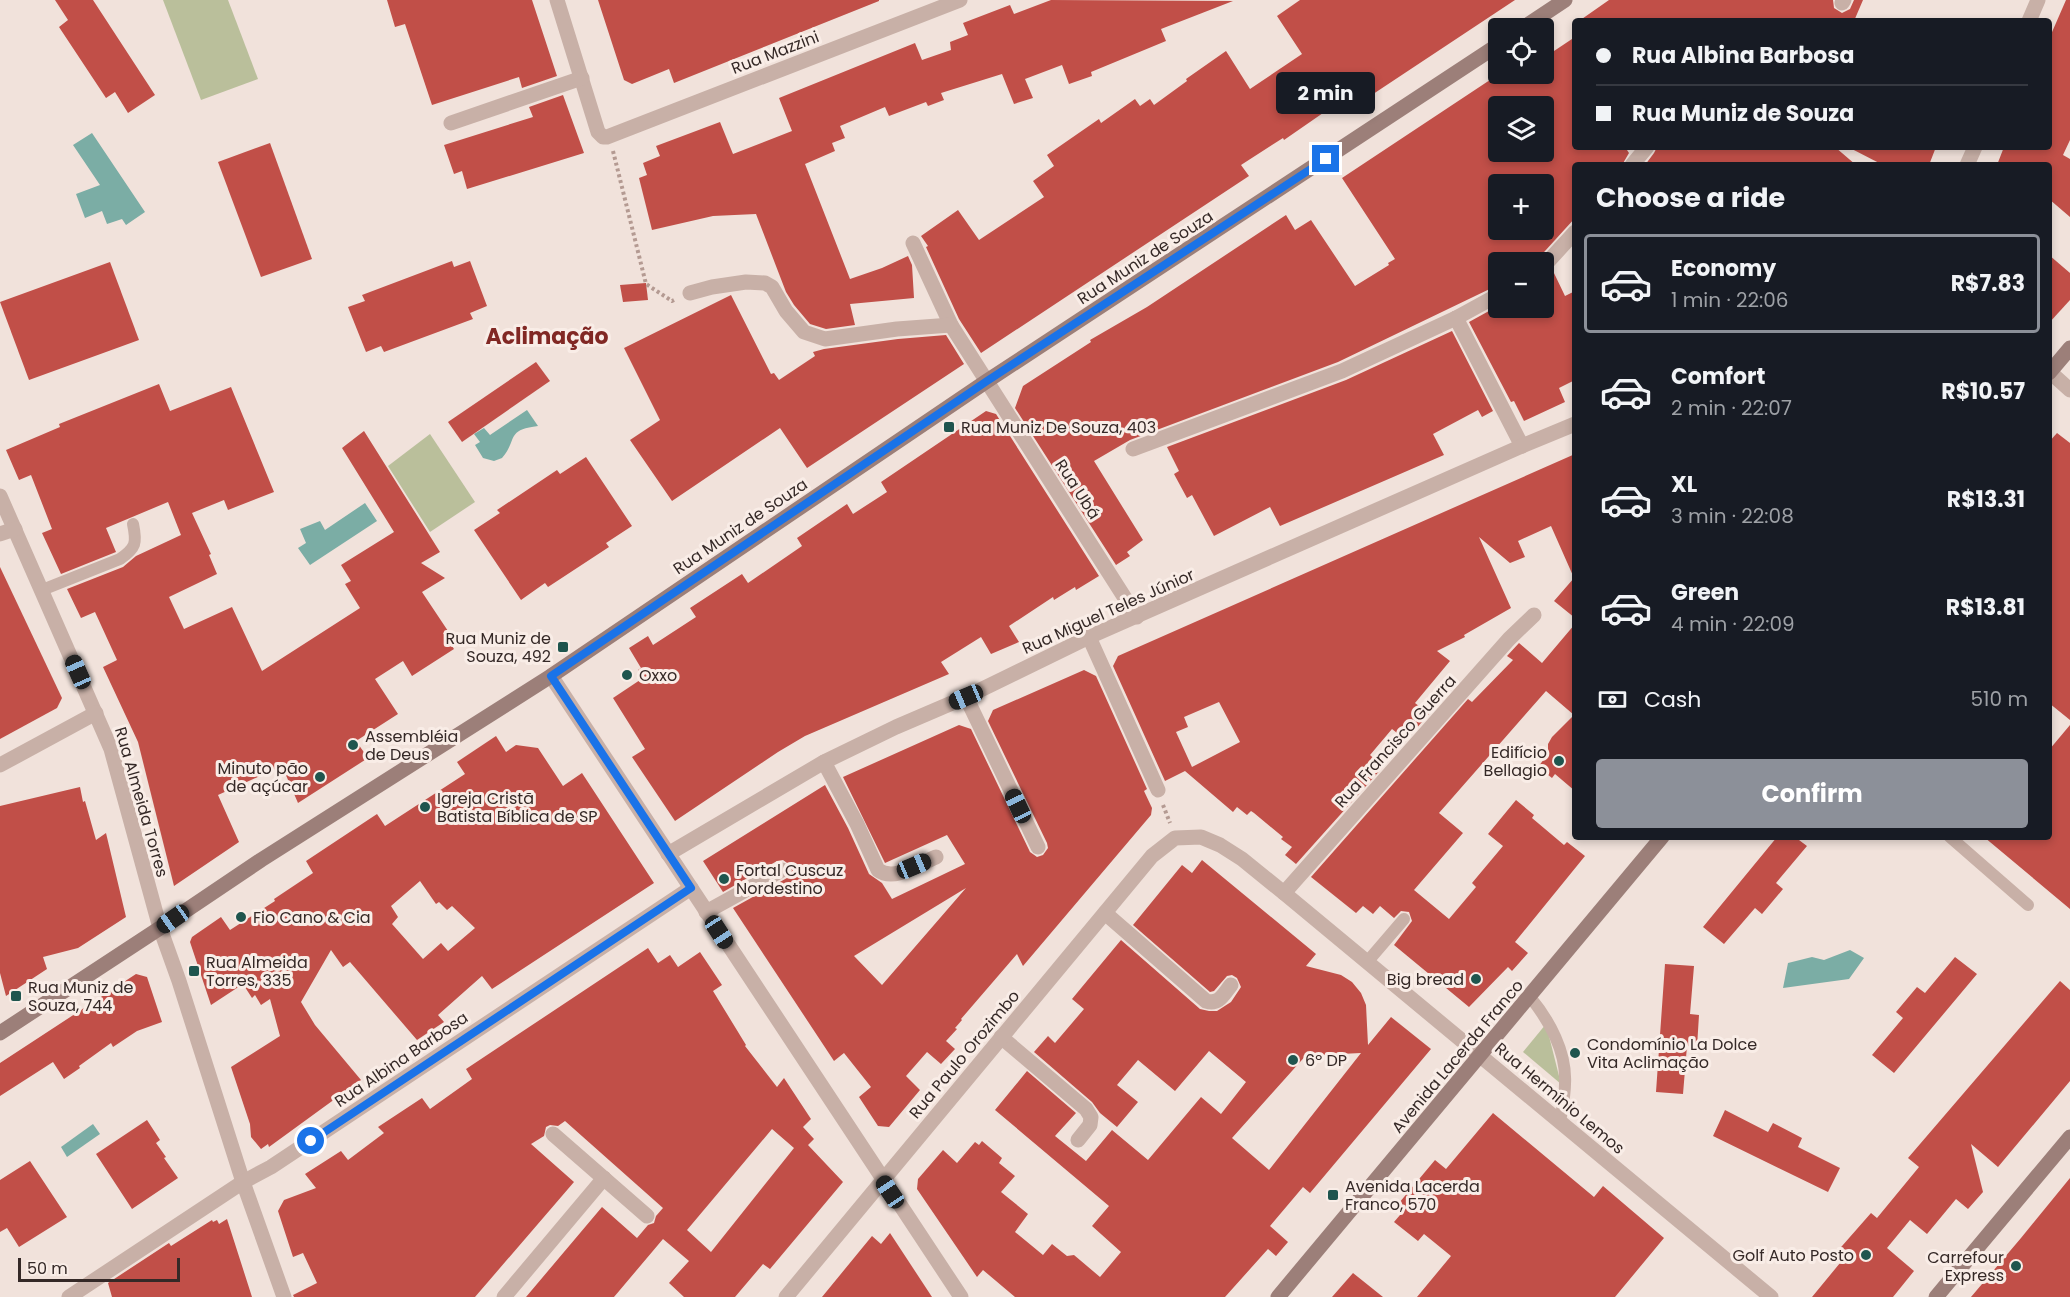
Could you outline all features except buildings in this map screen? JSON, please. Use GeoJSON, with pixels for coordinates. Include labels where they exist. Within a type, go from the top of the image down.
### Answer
{"type":"FeatureCollection","features":[{"type":"Feature","properties":{"kind":"street"},"geometry":{"type":"LineString","coordinates":[[557,0],[598,132],[606,136]]}},
{"type":"Feature","properties":{"kind":"street","name":"Rua Mazzini"},"geometry":{"type":"LineString","coordinates":[[606,136],[960,0]]}},
{"type":"Feature","properties":{"kind":"street"},"geometry":{"type":"LineString","coordinates":[[1538,18],[1566,0]]}},
{"type":"Feature","properties":{"kind":"street"},"geometry":{"type":"LineString","coordinates":[[2030,18],[2038,0]]}},
{"type":"Feature","properties":{"kind":"street","name":"Rua Muniz de Souza"},"geometry":{"type":"LineString","coordinates":[[0,1033],[261,860],[551,676],[987,381],[1488,52]]}},
{"type":"Feature","properties":{"kind":"street"},"geometry":{"type":"LineString","coordinates":[[451,123],[582,78]]}},
{"type":"Feature","properties":{"kind":"street"},"geometry":{"type":"LineString","coordinates":[[1634,162],[1644,150]]}},
{"type":"Feature","properties":{"kind":"street"},"geometry":{"type":"LineString","coordinates":[[1554,255],[1572,235]]}},
{"type":"Feature","properties":{"kind":"street","name":"Rua Ubá"},"geometry":{"type":"LineString","coordinates":[[913,243],[951,325],[1137,617]]}},
{"type":"Feature","properties":{"kind":"street"},"geometry":{"type":"LineString","coordinates":[[690,293],[746,282],[765,283],[772,287],[786,311],[804,332],[825,339],[897,329],[951,325]]}},
{"type":"Feature","properties":{"kind":"street"},"geometry":{"type":"LineString","coordinates":[[1133,449],[1342,371],[1456,318],[1488,300]]}},
{"type":"Feature","properties":{"kind":"street"},"geometry":{"type":"LineString","coordinates":[[1456,318],[1522,446]]}},
{"type":"Feature","properties":{"kind":"street"},"geometry":{"type":"LineString","coordinates":[[2052,369],[2070,348]]}},
{"type":"Feature","properties":{"kind":"street"},"geometry":{"type":"LineString","coordinates":[[2052,375],[2070,390]]}},
{"type":"Feature","properties":{"kind":"street","name":"Rua Miguel Teles Júnior"},"geometry":{"type":"LineString","coordinates":[[668,854],[824,762],[896,727],[966,697],[1089,637],[1572,425]]}},
{"type":"Feature","properties":{"kind":"street","name":"Rua Almeida Torres"},"geometry":{"type":"LineString","coordinates":[[0,496],[111,749],[160,928],[243,1182],[284,1297]]}},
{"type":"Feature","properties":{"kind":"street"},"geometry":{"type":"LineString","coordinates":[[0,534],[15,529]]}},
{"type":"Feature","properties":{"kind":"street","name":"Rua Francisco Guerra"},"geometry":{"type":"LineString","coordinates":[[1284,893],[1509,639],[1534,615]]}},
{"type":"Feature","properties":{"kind":"street"},"geometry":{"type":"LineString","coordinates":[[1089,637],[1158,790]]}},
{"type":"Feature","properties":{"kind":"street"},"geometry":{"type":"LineString","coordinates":[[551,676],[961,1297]]}},
{"type":"Feature","properties":{"kind":"street"},"geometry":{"type":"LineString","coordinates":[[966,697],[1038,847]]}},
{"type":"Feature","properties":{"kind":"street"},"geometry":{"type":"LineString","coordinates":[[0,765],[96,713]]}},
{"type":"Feature","properties":{"kind":"street"},"geometry":{"type":"LineString","coordinates":[[824,762],[878,870],[884,875],[892,875],[936,857]]}},
{"type":"Feature","properties":{"kind":"street","name":"Rua Hermínio Lemos"},"geometry":{"type":"LineString","coordinates":[[1175,838],[1201,837],[1220,845],[1284,893],[1771,1297]]}},
{"type":"Feature","properties":{"kind":"street","name":"Rua Paulo Orozimbo"},"geometry":{"type":"LineString","coordinates":[[786,1297],[1152,856],[1175,838]]}},
{"type":"Feature","properties":{"kind":"street","name":"Avenida Lacerda Franco"},"geometry":{"type":"LineString","coordinates":[[1278,1297],[1660,840]]}},
{"type":"Feature","properties":{"kind":"street"},"geometry":{"type":"LineString","coordinates":[[706,912],[782,870]]}},
{"type":"Feature","properties":{"kind":"street","name":"Rua Albina Barbosa"},"geometry":{"type":"LineString","coordinates":[[69,1297],[243,1182],[271,1167],[691,888]]}},
{"type":"Feature","properties":{"kind":"street"},"geometry":{"type":"LineString","coordinates":[[1105,913],[1206,1001],[1213,1003],[1219,1001],[1231,985]]}},
{"type":"Feature","properties":{"kind":"street"},"geometry":{"type":"LineString","coordinates":[[1001,1038],[1086,1109],[1091,1116],[1090,1125],[1078,1140]]}},
{"type":"Feature","properties":{"kind":"street"},"geometry":{"type":"LineString","coordinates":[[552,1134],[647,1216]]}},
{"type":"Feature","properties":{"kind":"street"},"geometry":{"type":"LineString","coordinates":[[1936,1297],[2070,1137]]}},
{"type":"Feature","properties":{"kind":"street"},"geometry":{"type":"LineString","coordinates":[[504,1297],[604,1178]]}},
{"type":"Feature","properties":{"kind":"lane"},"geometry":{"type":"LineString","coordinates":[[42,590],[120,559],[132,551],[136,538],[133,524]]}},
{"type":"Feature","properties":{"kind":"lane"},"geometry":{"type":"LineString","coordinates":[[1953,840],[2028,905]]}},
{"type":"Feature","properties":{"kind":"lane"},"geometry":{"type":"LineString","coordinates":[[1368,961],[1404,919]]}},
{"type":"Feature","properties":{"kind":"lane"},"geometry":{"type":"LineString","coordinates":[[1530,997],[1545,1015],[1560,1049],[1566,1082],[1560,1122]]}},
{"type":"Feature","properties":{"kind":"path"},"geometry":{"type":"LineString","coordinates":[[606,136],[646,284],[672,301],[690,293]]}},
{"type":"Feature","properties":{"kind":"path"},"geometry":{"type":"LineString","coordinates":[[1158,790],[1175,838]]}},
{"type":"Feature","properties":{"kind":"green space"},"geometry":{"type":"Polygon","coordinates":[[[163,0],[228,0],[258,79],[201,100],[163,0]]]}},
{"type":"Feature","properties":{"kind":"green space"},"geometry":{"type":"Polygon","coordinates":[[[430,434],[475,502],[430,532],[388,466],[430,434]]]}},
{"type":"Feature","properties":{"kind":"green space"},"geometry":{"type":"Polygon","coordinates":[[[1546,1024],[1561,1084],[1523,1052],[1546,1024]]]}},
{"type":"Feature","properties":{"kind":"water"},"geometry":{"type":"Polygon","coordinates":[[[92,133],[145,212],[126,225],[122,219],[107,224],[102,211],[85,218],[76,194],[100,185],[73,145],[92,133]]]}},
{"type":"Feature","properties":{"kind":"water"},"geometry":{"type":"Polygon","coordinates":[[[527,410],[538,426],[516,433],[502,458],[494,461],[483,458],[475,445],[480,442],[474,434],[484,428],[490,435],[527,410]]]}},
{"type":"Feature","properties":{"kind":"water"},"geometry":{"type":"Polygon","coordinates":[[[365,503],[377,521],[310,565],[298,548],[306,543],[300,529],[320,521],[325,530],[365,503]]]}},
{"type":"Feature","properties":{"kind":"water"},"geometry":{"type":"Polygon","coordinates":[[[1850,950],[1864,958],[1849,979],[1783,988],[1788,963],[1812,957],[1824,960],[1850,950]]]}},
{"type":"Feature","properties":{"kind":"water"},"geometry":{"type":"Polygon","coordinates":[[[93,1124],[100,1134],[67,1157],[61,1147],[93,1124]]]}},
{"type":"Feature","properties":{"kind":"place","name":"Rua Muniz De Souza, 403"},"geometry":{"type":"Point","coordinates":[949,427]}},
{"type":"Feature","properties":{"kind":"place","name":"Rua Muniz de Souza, 492"},"geometry":{"type":"Point","coordinates":[563,647]}},
{"type":"Feature","properties":{"kind":"place","name":"Oxxo"},"geometry":{"type":"Point","coordinates":[627,675]}},
{"type":"Feature","properties":{"kind":"place","name":"Assembléia de Deus"},"geometry":{"type":"Point","coordinates":[353,745]}},
{"type":"Feature","properties":{"kind":"place","name":"Edifício Bellagio"},"geometry":{"type":"Point","coordinates":[1559,761]}},
{"type":"Feature","properties":{"kind":"place","name":"Minuto pão de açúcar"},"geometry":{"type":"Point","coordinates":[320,777]}},
{"type":"Feature","properties":{"kind":"place","name":"Igreja Cristã Batista Bíblica de SP"},"geometry":{"type":"Point","coordinates":[425,807]}},
{"type":"Feature","properties":{"kind":"place","name":"Fortal Cuscuz Nordestino"},"geometry":{"type":"Point","coordinates":[724,879]}},
{"type":"Feature","properties":{"kind":"place","name":"Fio Cano & Cia"},"geometry":{"type":"Point","coordinates":[241,917]}},
{"type":"Feature","properties":{"kind":"place","name":"Rua Almeida Torres, 335"},"geometry":{"type":"Point","coordinates":[194,971]}},
{"type":"Feature","properties":{"kind":"place","name":"Big bread"},"geometry":{"type":"Point","coordinates":[1476,979]}},
{"type":"Feature","properties":{"kind":"place","name":"Rua Muniz de Souza, 744"},"geometry":{"type":"Point","coordinates":[16,996]}},
{"type":"Feature","properties":{"kind":"place","name":"Condomínio La Dolce Vita Aclimação"},"geometry":{"type":"Point","coordinates":[1575,1053]}},
{"type":"Feature","properties":{"kind":"place","name":"6º DP"},"geometry":{"type":"Point","coordinates":[1293,1060]}},
{"type":"Feature","properties":{"kind":"place","name":"Avenida Lacerda Franco, 570"},"geometry":{"type":"Point","coordinates":[1333,1195]}},
{"type":"Feature","properties":{"kind":"place","name":"Golf Auto Posto"},"geometry":{"type":"Point","coordinates":[1866,1255]}},
{"type":"Feature","properties":{"kind":"place","name":"Carrefour Express"},"geometry":{"type":"Point","coordinates":[2016,1266]}},
{"type":"Feature","properties":{"kind":"district","name":"Aclimação"},"geometry":{"type":"Point","coordinates":[547,336]}},
{"type":"Feature","properties":{"kind":"route"},"geometry":{"type":"LineString","coordinates":[[311,1141],[691,888],[551,676],[987,381],[1326,159]]}}]}
